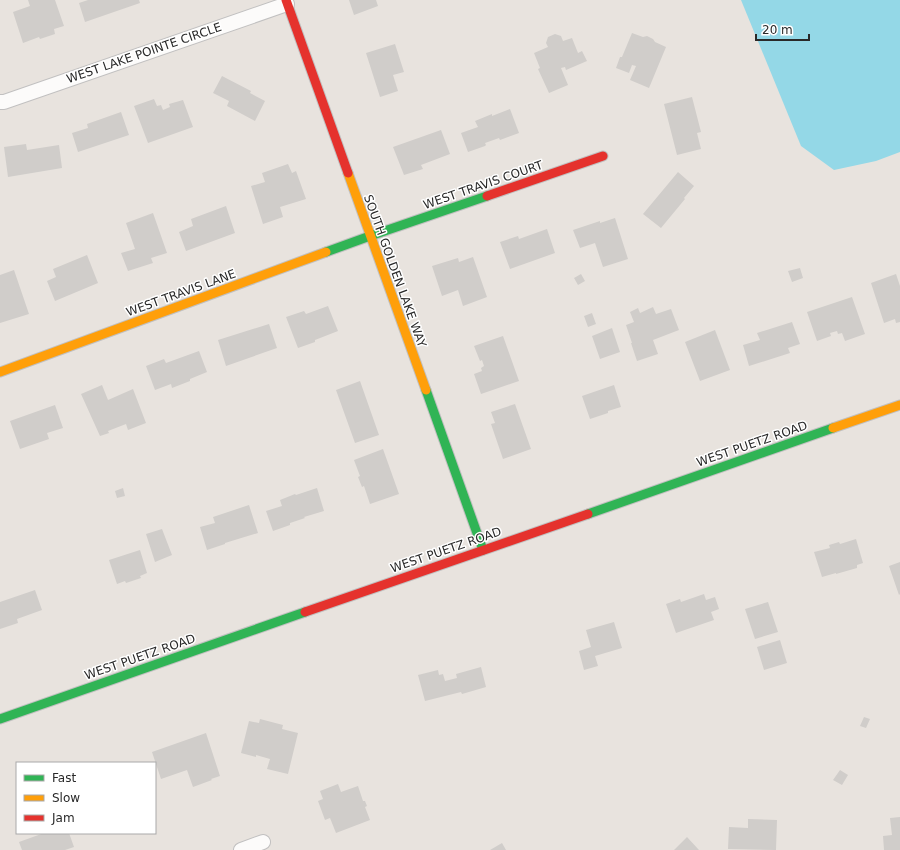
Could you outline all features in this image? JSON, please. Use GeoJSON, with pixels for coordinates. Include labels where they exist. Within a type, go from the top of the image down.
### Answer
{"type":"FeatureCollection","features":[{"type":"Feature","properties":{"kind":"street","name":"WEST LAKE POINTE CIRCLE"},"geometry":{"type":"LineString","coordinates":[[0,102],[4,102],[286,2]]}},
{"type":"Feature","properties":{"kind":"street","name":"SOUTH GOLDEN LAKE WAY"},"geometry":{"type":"LineString","coordinates":[[286,2],[483,550]]}},
{"type":"Feature","properties":{"kind":"street","name":"WEST TRAVIS COURT"},"geometry":{"type":"LineString","coordinates":[[370,236],[603,156]]}},
{"type":"Feature","properties":{"kind":"street","name":"WEST TRAVIS LANE"},"geometry":{"type":"LineString","coordinates":[[0,372],[370,236]]}},
{"type":"Feature","properties":{"kind":"street","name":"WEST PUETZ ROAD"},"geometry":{"type":"LineString","coordinates":[[0,719],[900,405]]}},
{"type":"Feature","properties":{"kind":"street"},"geometry":{"type":"LineString","coordinates":[[241,850],[263,842]]}},
{"type":"Feature","properties":{"kind":"water"},"geometry":{"type":"Polygon","coordinates":[[[741,0],[900,0],[900,152],[876,161],[834,170],[801,146],[741,0]]]}},
{"type":"Feature","properties":{"kind":"building"},"geometry":{"type":"Polygon","coordinates":[[[28,0],[55,0],[64,26],[54,29],[55,34],[40,39],[39,37],[23,43],[13,12],[30,6],[28,0]]]}},
{"type":"Feature","properties":{"kind":"building"},"geometry":{"type":"Polygon","coordinates":[[[88,0],[139,0],[140,3],[85,22],[79,3],[88,0]]]}},
{"type":"Feature","properties":{"kind":"building"},"geometry":{"type":"Polygon","coordinates":[[[349,0],[376,0],[378,6],[354,15],[349,0]]]}},
{"type":"Feature","properties":{"kind":"building"},"geometry":{"type":"Polygon","coordinates":[[[632,33],[643,37],[647,36],[666,47],[649,88],[630,80],[636,66],[632,65],[629,73],[616,68],[632,33]]]}},
{"type":"Feature","properties":{"kind":"building"},"geometry":{"type":"Polygon","coordinates":[[[555,34],[561,36],[563,41],[572,38],[578,53],[582,51],[587,61],[566,70],[565,67],[561,68],[568,85],[549,93],[538,69],[540,68],[534,53],[548,47],[546,43],[548,37],[555,34]]]}},
{"type":"Feature","properties":{"kind":"building"},"geometry":{"type":"Polygon","coordinates":[[[395,44],[404,72],[393,75],[398,91],[380,97],[366,53],[395,44]]]}},
{"type":"Feature","properties":{"kind":"building"},"geometry":{"type":"Polygon","coordinates":[[[222,76],[251,91],[250,93],[265,101],[255,121],[227,106],[229,101],[213,93],[222,76]]]}},
{"type":"Feature","properties":{"kind":"building"},"geometry":{"type":"Polygon","coordinates":[[[692,97],[701,132],[697,133],[701,149],[677,155],[664,104],[692,97]]]}},
{"type":"Feature","properties":{"kind":"building"},"geometry":{"type":"Polygon","coordinates":[[[154,99],[157,106],[161,105],[163,110],[170,107],[169,104],[183,100],[193,127],[148,143],[134,106],[154,99]]]}},
{"type":"Feature","properties":{"kind":"building"},"geometry":{"type":"Polygon","coordinates":[[[510,109],[519,133],[500,140],[499,138],[485,143],[485,146],[468,152],[461,133],[478,127],[475,121],[510,109]]]}},
{"type":"Feature","properties":{"kind":"building"},"geometry":{"type":"Polygon","coordinates":[[[121,112],[129,135],[78,152],[72,133],[88,128],[87,124],[121,112]]]}},
{"type":"Feature","properties":{"kind":"building"},"geometry":{"type":"Polygon","coordinates":[[[441,130],[450,154],[421,165],[423,169],[404,175],[393,147],[441,130]]]}},
{"type":"Feature","properties":{"kind":"building"},"geometry":{"type":"Polygon","coordinates":[[[26,144],[27,150],[59,145],[62,168],[8,177],[4,147],[26,144]]]}},
{"type":"Feature","properties":{"kind":"building"},"geometry":{"type":"Polygon","coordinates":[[[288,164],[292,173],[296,171],[306,199],[280,207],[283,217],[263,224],[251,186],[265,182],[262,173],[288,164]]]}},
{"type":"Feature","properties":{"kind":"building"},"geometry":{"type":"Polygon","coordinates":[[[678,172],[694,186],[661,228],[643,214],[678,172]]]}},
{"type":"Feature","properties":{"kind":"building"},"geometry":{"type":"Polygon","coordinates":[[[226,206],[235,233],[186,251],[179,232],[193,226],[191,219],[226,206]]]}},
{"type":"Feature","properties":{"kind":"building"},"geometry":{"type":"Polygon","coordinates":[[[153,213],[167,253],[151,258],[153,263],[128,271],[121,253],[135,249],[126,223],[153,213]]]}},
{"type":"Feature","properties":{"kind":"building"},"geometry":{"type":"Polygon","coordinates":[[[615,218],[628,259],[603,267],[595,243],[580,248],[573,230],[600,221],[600,223],[615,218]]]}},
{"type":"Feature","properties":{"kind":"building"},"geometry":{"type":"Polygon","coordinates":[[[547,229],[555,253],[510,269],[500,242],[518,236],[519,239],[547,229]]]}},
{"type":"Feature","properties":{"kind":"building"},"geometry":{"type":"Polygon","coordinates":[[[87,255],[98,283],[55,301],[47,281],[56,277],[53,269],[87,255]]]}},
{"type":"Feature","properties":{"kind":"building"},"geometry":{"type":"Polygon","coordinates":[[[473,257],[487,297],[463,306],[458,290],[442,296],[432,266],[458,258],[459,262],[473,257]]]}},
{"type":"Feature","properties":{"kind":"building"},"geometry":{"type":"Polygon","coordinates":[[[800,268],[803,278],[792,282],[788,271],[800,268]]]}},
{"type":"Feature","properties":{"kind":"building"},"geometry":{"type":"Polygon","coordinates":[[[14,270],[29,314],[0,323],[0,275],[14,270]]]}},
{"type":"Feature","properties":{"kind":"building"},"geometry":{"type":"Polygon","coordinates":[[[581,274],[585,281],[578,285],[574,278],[581,274]]]}},
{"type":"Feature","properties":{"kind":"building"},"geometry":{"type":"Polygon","coordinates":[[[896,274],[900,286],[900,322],[896,323],[895,319],[884,323],[871,283],[896,274]]]}},
{"type":"Feature","properties":{"kind":"building"},"geometry":{"type":"Polygon","coordinates":[[[852,297],[865,334],[845,341],[842,333],[838,334],[837,331],[830,333],[831,336],[817,341],[807,312],[852,297]]]}},
{"type":"Feature","properties":{"kind":"building"},"geometry":{"type":"Polygon","coordinates":[[[328,306],[338,331],[298,348],[286,317],[304,311],[306,314],[328,306]]]}},
{"type":"Feature","properties":{"kind":"building"},"geometry":{"type":"Polygon","coordinates":[[[653,307],[656,314],[671,309],[679,330],[653,340],[658,354],[637,361],[626,325],[634,322],[630,312],[638,308],[640,313],[653,307]]]}},
{"type":"Feature","properties":{"kind":"building"},"geometry":{"type":"Polygon","coordinates":[[[592,313],[596,324],[588,327],[584,316],[592,313]]]}},
{"type":"Feature","properties":{"kind":"building"},"geometry":{"type":"Polygon","coordinates":[[[792,322],[800,344],[788,348],[790,353],[749,366],[743,345],[760,340],[757,333],[792,322]]]}},
{"type":"Feature","properties":{"kind":"building"},"geometry":{"type":"Polygon","coordinates":[[[269,324],[277,348],[226,366],[218,340],[269,324]]]}},
{"type":"Feature","properties":{"kind":"building"},"geometry":{"type":"Polygon","coordinates":[[[612,328],[620,352],[600,359],[592,336],[612,328]]]}},
{"type":"Feature","properties":{"kind":"building"},"geometry":{"type":"Polygon","coordinates":[[[715,330],[730,370],[700,381],[685,342],[715,330]]]}},
{"type":"Feature","properties":{"kind":"building"},"geometry":{"type":"Polygon","coordinates":[[[503,336],[519,381],[481,394],[474,374],[482,371],[481,368],[484,366],[482,360],[480,361],[474,346],[503,336]]]}},
{"type":"Feature","properties":{"kind":"building"},"geometry":{"type":"Polygon","coordinates":[[[199,351],[207,372],[172,388],[171,384],[155,390],[146,366],[164,359],[166,363],[199,351]]]}},
{"type":"Feature","properties":{"kind":"building"},"geometry":{"type":"Polygon","coordinates":[[[360,381],[379,435],[355,443],[336,390],[360,381]]]}},
{"type":"Feature","properties":{"kind":"building"},"geometry":{"type":"Polygon","coordinates":[[[102,385],[108,400],[133,389],[146,423],[128,430],[126,424],[100,436],[81,394],[102,385]]]}},
{"type":"Feature","properties":{"kind":"building"},"geometry":{"type":"Polygon","coordinates":[[[614,385],[621,407],[590,419],[582,396],[614,385]]]}},
{"type":"Feature","properties":{"kind":"building"},"geometry":{"type":"Polygon","coordinates":[[[515,404],[531,449],[503,459],[491,424],[495,423],[491,412],[515,404]]]}},
{"type":"Feature","properties":{"kind":"building"},"geometry":{"type":"Polygon","coordinates":[[[55,405],[63,428],[47,433],[49,439],[20,449],[10,421],[55,405]]]}},
{"type":"Feature","properties":{"kind":"building"},"geometry":{"type":"Polygon","coordinates":[[[383,449],[399,494],[370,504],[364,486],[362,487],[358,477],[360,476],[354,460],[383,449]]]}},
{"type":"Feature","properties":{"kind":"building"},"geometry":{"type":"Polygon","coordinates":[[[123,488],[125,496],[117,498],[115,491],[123,488]]]}},
{"type":"Feature","properties":{"kind":"building"},"geometry":{"type":"Polygon","coordinates":[[[317,488],[324,511],[304,517],[305,518],[290,523],[290,525],[273,531],[266,511],[282,506],[280,500],[317,488]]]}},
{"type":"Feature","properties":{"kind":"building"},"geometry":{"type":"Polygon","coordinates":[[[249,505],[258,533],[207,550],[200,527],[215,523],[213,517],[249,505]]]}},
{"type":"Feature","properties":{"kind":"building"},"geometry":{"type":"Polygon","coordinates":[[[162,529],[172,555],[155,562],[146,534],[162,529]]]}},
{"type":"Feature","properties":{"kind":"building"},"geometry":{"type":"Polygon","coordinates":[[[856,539],[863,563],[857,565],[857,568],[822,577],[814,552],[830,548],[829,545],[839,542],[840,544],[856,539]]]}},
{"type":"Feature","properties":{"kind":"building"},"geometry":{"type":"Polygon","coordinates":[[[140,550],[147,573],[140,576],[141,578],[126,583],[125,581],[117,584],[109,560],[140,550]]]}},
{"type":"Feature","properties":{"kind":"building"},"geometry":{"type":"Polygon","coordinates":[[[900,562],[900,594],[899,595],[889,566],[900,562]]]}},
{"type":"Feature","properties":{"kind":"building"},"geometry":{"type":"Polygon","coordinates":[[[35,590],[42,610],[17,619],[18,623],[0,629],[0,602],[35,590]]]}},
{"type":"Feature","properties":{"kind":"building"},"geometry":{"type":"Polygon","coordinates":[[[704,594],[706,600],[715,597],[719,609],[711,612],[714,620],[676,633],[666,604],[680,599],[681,602],[704,594]]]}},
{"type":"Feature","properties":{"kind":"building"},"geometry":{"type":"Polygon","coordinates":[[[768,602],[778,632],[755,639],[745,609],[768,602]]]}},
{"type":"Feature","properties":{"kind":"building"},"geometry":{"type":"Polygon","coordinates":[[[614,622],[622,648],[595,656],[598,666],[584,670],[579,651],[591,647],[586,630],[614,622]]]}},
{"type":"Feature","properties":{"kind":"building"},"geometry":{"type":"Polygon","coordinates":[[[780,640],[787,663],[764,670],[757,647],[780,640]]]}},
{"type":"Feature","properties":{"kind":"building"},"geometry":{"type":"Polygon","coordinates":[[[481,667],[486,687],[462,694],[461,692],[425,701],[418,675],[438,670],[439,675],[443,674],[445,681],[457,678],[456,674],[481,667]]]}},
{"type":"Feature","properties":{"kind":"building"},"geometry":{"type":"Polygon","coordinates":[[[864,717],[870,719],[866,728],[860,726],[864,717]]]}},
{"type":"Feature","properties":{"kind":"building"},"geometry":{"type":"Polygon","coordinates":[[[260,719],[283,725],[282,729],[298,733],[288,774],[267,769],[270,759],[241,753],[249,721],[259,723],[260,719]]]}},
{"type":"Feature","properties":{"kind":"building"},"geometry":{"type":"Polygon","coordinates":[[[206,733],[220,776],[193,787],[187,770],[161,779],[152,752],[206,733]]]}},
{"type":"Feature","properties":{"kind":"building"},"geometry":{"type":"Polygon","coordinates":[[[840,770],[848,775],[842,785],[833,780],[840,770]]]}},
{"type":"Feature","properties":{"kind":"building"},"geometry":{"type":"Polygon","coordinates":[[[338,784],[341,792],[358,786],[363,801],[365,801],[367,806],[365,807],[370,820],[336,833],[330,818],[325,820],[318,801],[323,799],[320,791],[338,784]]]}},
{"type":"Feature","properties":{"kind":"building"},"geometry":{"type":"Polygon","coordinates":[[[900,817],[900,850],[884,850],[883,836],[892,835],[890,818],[900,817]]]}},
{"type":"Feature","properties":{"kind":"building"},"geometry":{"type":"Polygon","coordinates":[[[748,819],[777,820],[776,850],[728,849],[729,827],[748,828],[748,819]]]}},
{"type":"Feature","properties":{"kind":"building"},"geometry":{"type":"Polygon","coordinates":[[[41,834],[69,834],[74,847],[65,850],[22,850],[19,842],[41,834]]]}},
{"type":"Feature","properties":{"kind":"building"},"geometry":{"type":"Polygon","coordinates":[[[687,837],[699,850],[674,850],[687,837]]]}},
{"type":"Feature","properties":{"kind":"building"},"geometry":{"type":"Polygon","coordinates":[[[502,843],[506,850],[490,850],[502,843]]]}},
{"type":"Feature","properties":{"kind":"traffic: fast"},"geometry":{"type":"LineString","coordinates":[[326,252],[487,196]]}},
{"type":"Feature","properties":{"kind":"traffic: fast"},"geometry":{"type":"LineString","coordinates":[[426,390],[483,550]]}},
{"type":"Feature","properties":{"kind":"traffic: fast"},"geometry":{"type":"LineString","coordinates":[[588,514],[833,428]]}},
{"type":"Feature","properties":{"kind":"traffic: fast"},"geometry":{"type":"LineString","coordinates":[[0,719],[305,612]]}},
{"type":"Feature","properties":{"kind":"traffic: slow"},"geometry":{"type":"LineString","coordinates":[[348,173],[426,390]]}},
{"type":"Feature","properties":{"kind":"traffic: slow"},"geometry":{"type":"LineString","coordinates":[[0,372],[326,252]]}},
{"type":"Feature","properties":{"kind":"traffic: slow"},"geometry":{"type":"LineString","coordinates":[[833,428],[900,405]]}},
{"type":"Feature","properties":{"kind":"traffic: jam"},"geometry":{"type":"LineString","coordinates":[[286,0],[348,173]]}},
{"type":"Feature","properties":{"kind":"traffic: jam"},"geometry":{"type":"LineString","coordinates":[[487,196],[603,156]]}},
{"type":"Feature","properties":{"kind":"traffic: jam"},"geometry":{"type":"LineString","coordinates":[[305,612],[588,514]]}}]}
